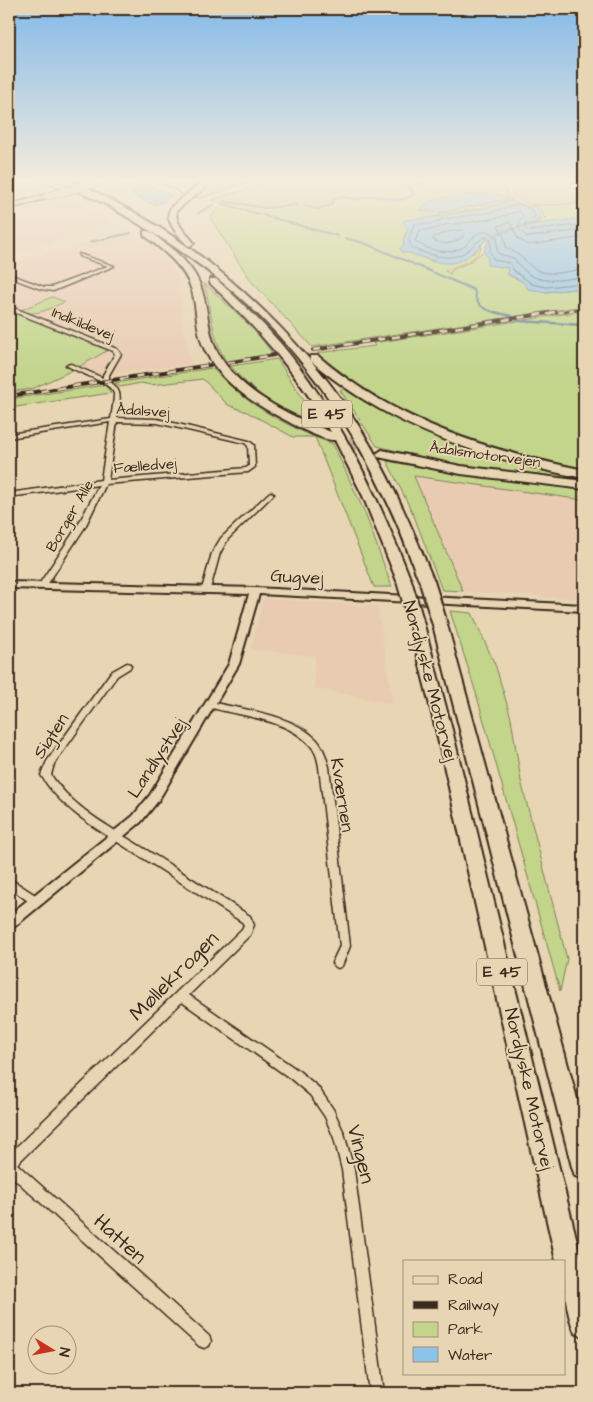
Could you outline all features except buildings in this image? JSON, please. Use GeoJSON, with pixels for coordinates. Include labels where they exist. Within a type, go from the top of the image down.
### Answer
{"type":"FeatureCollection","features":[{"type":"Feature","properties":{"kind":"highway"},"geometry":{"type":"LineString","coordinates":[[160,243],[183,264],[190,274],[198,293],[210,350],[231,377],[268,406],[293,421],[332,438]]}},
{"type":"Feature","properties":{"kind":"highway","name":"Nordjyske Motorvej"},"geometry":{"type":"LineString","coordinates":[[164,243],[220,287],[266,334],[303,378],[356,464],[372,499],[404,581],[444,730],[584,1324]]}},
{"type":"Feature","properties":{"kind":"highway","name":"Nordjyske Motorvej"},"geometry":{"type":"LineString","coordinates":[[177,243],[234,285],[301,354],[338,403],[374,461],[408,536],[427,582],[439,621],[584,1167]]}},
{"type":"Feature","properties":{"kind":"highway"},"geometry":{"type":"LineString","coordinates":[[191,243],[234,285],[277,320],[332,375],[387,409],[415,423],[475,446],[529,462],[584,474]]}},
{"type":"Feature","properties":{"kind":"highway","name":"Ådalsmotorvejen"},"geometry":{"type":"LineString","coordinates":[[382,454],[461,470],[584,485]]}},
{"type":"Feature","properties":{"kind":"street","name":"Indkildevej"},"geometry":{"type":"LineString","coordinates":[[9,275],[43,288],[53,289],[112,266],[81,255]]}},
{"type":"Feature","properties":{"kind":"street","name":"Indkildevej"},"geometry":{"type":"LineString","coordinates":[[9,308],[115,350],[118,354],[106,376],[106,382]]}},
{"type":"Feature","properties":{"kind":"street"},"geometry":{"type":"LineString","coordinates":[[68,365],[106,382]]}},
{"type":"Feature","properties":{"kind":"street","name":"Borger Alle"},"geometry":{"type":"LineString","coordinates":[[42,586],[81,527],[104,482],[117,393],[115,388],[106,382]]}},
{"type":"Feature","properties":{"kind":"street","name":"Ådalsvej"},"geometry":{"type":"LineString","coordinates":[[9,436],[114,420],[157,421],[247,442],[252,445],[252,467]]}},
{"type":"Feature","properties":{"kind":"street","name":"Fælledvej"},"geometry":{"type":"LineString","coordinates":[[9,495],[104,482],[211,475],[248,470],[252,467]]}},
{"type":"Feature","properties":{"kind":"street"},"geometry":{"type":"LineString","coordinates":[[206,589],[216,554],[225,538],[271,494]]}},
{"type":"Feature","properties":{"kind":"street","name":"Gugvej"},"geometry":{"type":"LineString","coordinates":[[9,586],[206,589],[584,608]]}},
{"type":"Feature","properties":{"kind":"street","name":"Landlystvej"},"geometry":{"type":"LineString","coordinates":[[9,923],[137,819],[154,798],[234,664],[255,591]]}},
{"type":"Feature","properties":{"kind":"street","name":"Sigten"},"geometry":{"type":"LineString","coordinates":[[117,836],[70,803],[50,783],[46,774],[50,763],[114,674],[127,666]]}},
{"type":"Feature","properties":{"kind":"street","name":"Kværnen"},"geometry":{"type":"LineString","coordinates":[[211,705],[287,726],[302,733],[320,753],[324,767],[345,946],[338,963]]}},
{"type":"Feature","properties":{"kind":"street","name":"Møllekrogen"},"geometry":{"type":"LineString","coordinates":[[9,1165],[246,932],[249,925],[246,919],[117,836]]}},
{"type":"Feature","properties":{"kind":"street"},"geometry":{"type":"LineString","coordinates":[[9,882],[36,901]]}},
{"type":"Feature","properties":{"kind":"street","name":"Vingen"},"geometry":{"type":"LineString","coordinates":[[182,996],[295,1075],[314,1091],[329,1113],[340,1137],[348,1170],[377,1393]]}},
{"type":"Feature","properties":{"kind":"street","name":"Hatten"},"geometry":{"type":"LineString","coordinates":[[9,1165],[204,1341]]}},
{"type":"Feature","properties":{"kind":"shaded area"},"geometry":{"type":"Polygon","coordinates":[[[9,243],[48,243],[9,257],[9,243]]]}},
{"type":"Feature","properties":{"kind":"shaded area"},"geometry":{"type":"Polygon","coordinates":[[[83,243],[147,243],[171,264],[178,278],[183,324],[191,364],[96,375],[77,368],[108,351],[9,311],[9,264],[34,255],[39,257],[83,243]]]}},
{"type":"Feature","properties":{"kind":"shaded area"},"geometry":{"type":"Polygon","coordinates":[[[413,476],[584,500],[584,599],[463,591],[413,476]]]}},
{"type":"Feature","properties":{"kind":"shaded area"},"geometry":{"type":"Polygon","coordinates":[[[263,599],[377,606],[393,704],[315,688],[315,656],[251,649],[263,599]]]}},
{"type":"Feature","properties":{"kind":"green space"},"geometry":{"type":"Polygon","coordinates":[[[227,243],[404,243],[402,252],[411,253],[434,262],[474,253],[482,244],[480,250],[472,259],[445,271],[451,274],[450,271],[470,262],[484,251],[488,258],[508,268],[508,275],[546,292],[584,288],[584,306],[312,347],[251,281],[227,243]]]}},
{"type":"Feature","properties":{"kind":"green space"},"geometry":{"type":"Polygon","coordinates":[[[204,283],[252,327],[273,354],[226,361],[217,342],[204,283]]]}},
{"type":"Feature","properties":{"kind":"green space"},"geometry":{"type":"Polygon","coordinates":[[[52,297],[65,302],[35,313],[22,312],[15,309],[21,310],[52,297]]]}},
{"type":"Feature","properties":{"kind":"green space"},"geometry":{"type":"Polygon","coordinates":[[[9,310],[108,350],[77,368],[32,389],[9,392],[9,310]]]}},
{"type":"Feature","properties":{"kind":"green space"},"geometry":{"type":"Polygon","coordinates":[[[584,311],[584,468],[503,449],[425,421],[368,391],[317,353],[375,346],[373,343],[584,311]]]}},
{"type":"Feature","properties":{"kind":"green space"},"geometry":{"type":"Polygon","coordinates":[[[277,359],[319,423],[295,415],[270,402],[239,376],[231,366],[277,359]]]}},
{"type":"Feature","properties":{"kind":"green space"},"geometry":{"type":"Polygon","coordinates":[[[212,368],[238,393],[268,413],[299,430],[333,444],[365,513],[392,587],[374,587],[315,437],[293,437],[247,412],[228,405],[203,379],[151,385],[141,383],[120,387],[115,383],[212,368]]]}},
{"type":"Feature","properties":{"kind":"green space"},"geometry":{"type":"Polygon","coordinates":[[[105,385],[111,393],[9,408],[9,399],[105,385]]]}},
{"type":"Feature","properties":{"kind":"green space"},"geometry":{"type":"Polygon","coordinates":[[[344,389],[371,406],[428,433],[486,454],[578,477],[578,480],[442,462],[377,446],[340,390],[344,389]]]}},
{"type":"Feature","properties":{"kind":"green space"},"geometry":{"type":"Polygon","coordinates":[[[387,461],[450,472],[584,490],[584,500],[414,476],[463,591],[442,590],[414,516],[387,461]]]}},
{"type":"Feature","properties":{"kind":"green space"},"geometry":{"type":"Polygon","coordinates":[[[450,611],[472,613],[496,667],[511,718],[521,781],[567,959],[560,991],[476,693],[450,611]]]}},
{"type":"Feature","properties":{"kind":"water"},"geometry":{"type":"Polygon","coordinates":[[[404,243],[482,243],[468,257],[451,263],[438,262],[402,252],[400,248],[404,243]]]}},
{"type":"Feature","properties":{"kind":"water"},"geometry":{"type":"Polygon","coordinates":[[[487,243],[584,243],[584,288],[546,292],[528,289],[523,282],[508,274],[508,268],[487,265],[488,258],[484,251],[487,243]]]}},
{"type":"Feature","properties":{"kind":"waterway"},"geometry":{"type":"LineString","coordinates":[[365,243],[472,289],[475,292],[477,301],[483,308],[501,314]]}},
{"type":"Feature","properties":{"kind":"waterway"},"geometry":{"type":"LineString","coordinates":[[495,312],[511,316],[519,321],[584,325]]}},
{"type":"Feature","properties":{"kind":"tunnel"},"geometry":{"type":"LineString","coordinates":[[332,437],[382,454]]}},
{"type":"Feature","properties":{"kind":"railway"},"geometry":{"type":"LineString","coordinates":[[547,314],[584,308]]}},
{"type":"Feature","properties":{"kind":"railway"},"geometry":{"type":"LineString","coordinates":[[313,350],[555,312]]}},
{"type":"Feature","properties":{"kind":"railway"},"geometry":{"type":"LineString","coordinates":[[227,363],[274,355]]}},
{"type":"Feature","properties":{"kind":"railway"},"geometry":{"type":"LineString","coordinates":[[9,396],[210,365]]}}]}
